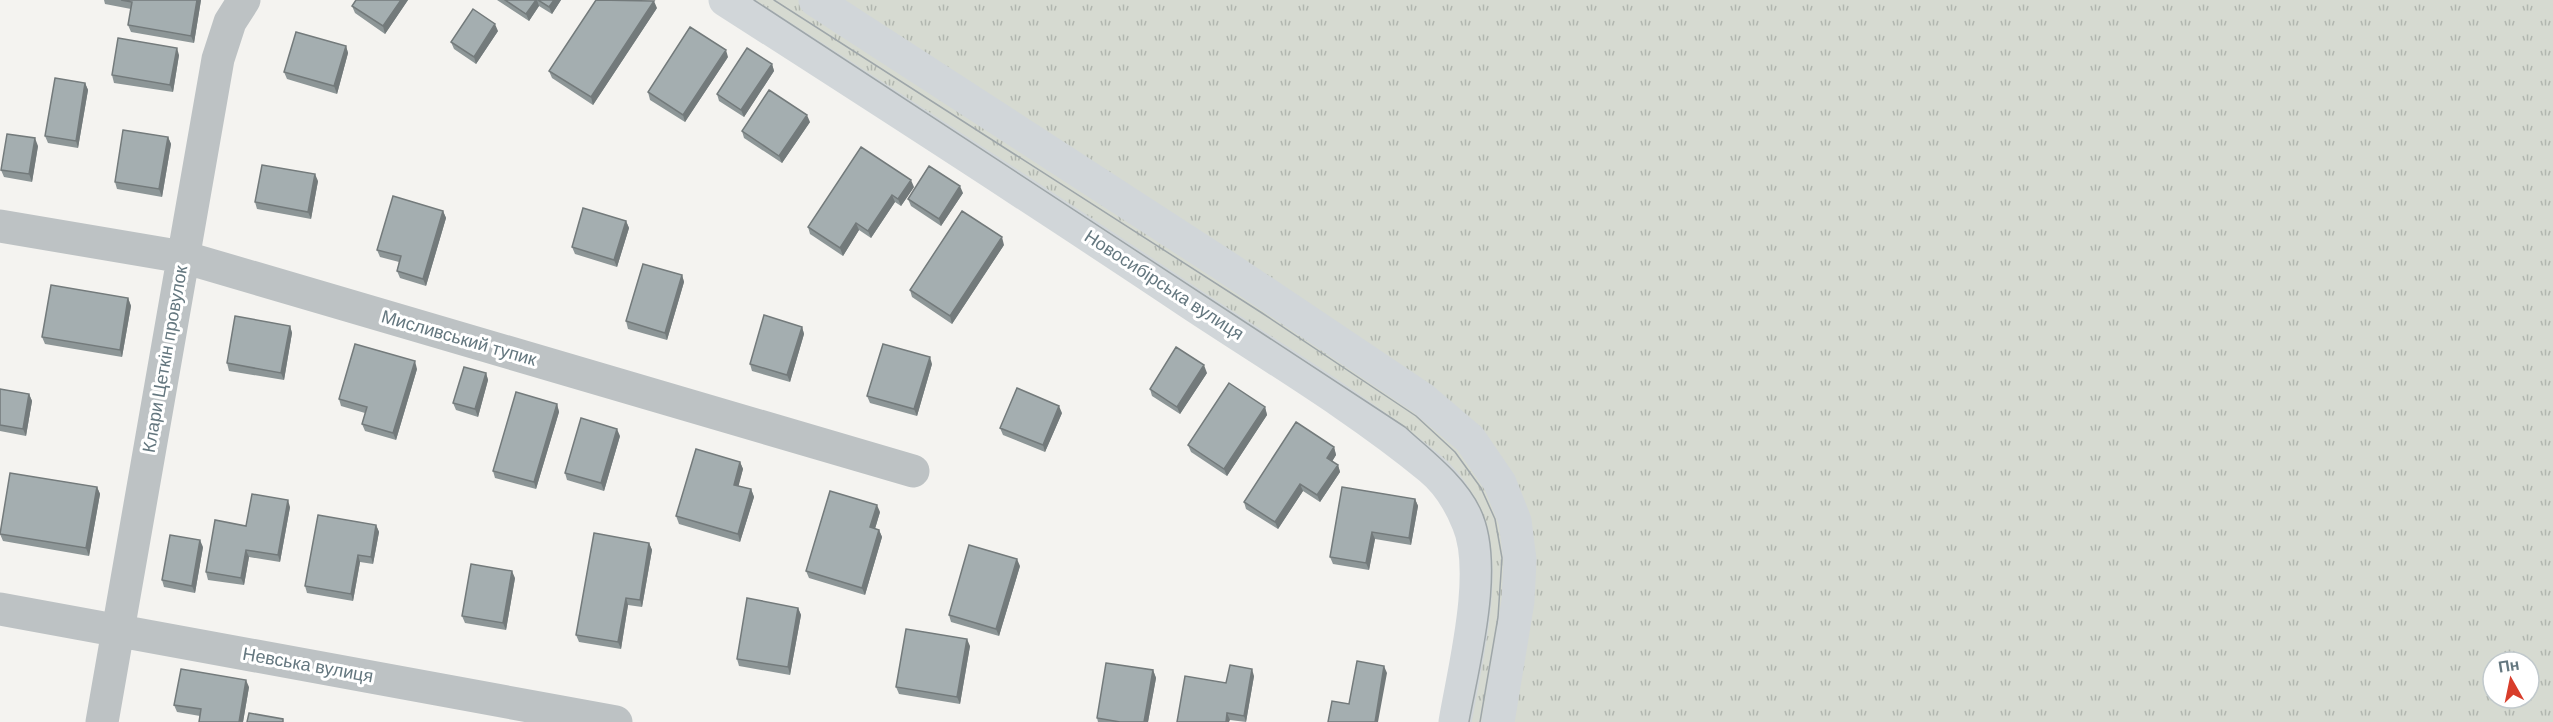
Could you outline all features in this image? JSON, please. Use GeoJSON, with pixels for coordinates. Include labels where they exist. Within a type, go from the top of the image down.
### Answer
{"type":"FeatureCollection","features":[{"type":"Feature","properties":{"kind":"main road","name":"Новосибірська вулиця"},"geometry":{"type":"LineString","coordinates":[[725,0],[1292,370],[1432,470],[1458,501],[1469,525],[1475,548],[1476,586],[1455,722]]}},
{"type":"Feature","properties":{"kind":"main road"},"geometry":{"type":"LineString","coordinates":[[815,0],[1225,266],[1423,399],[1470,439],[1500,483],[1515,521],[1520,571],[1518,601],[1498,722]]}},
{"type":"Feature","properties":{"kind":"street","name":"Клари Цеткін провулок"},"geometry":{"type":"LineString","coordinates":[[102,722],[218,59],[230,22],[244,0]]}},
{"type":"Feature","properties":{"kind":"street","name":"Мисливський тупик"},"geometry":{"type":"LineString","coordinates":[[0,226],[183,257],[913,471]]}},
{"type":"Feature","properties":{"kind":"street","name":"Невська вулиця"},"geometry":{"type":"LineString","coordinates":[[0,609],[616,722]]}},
{"type":"Feature","properties":{"kind":"green space"},"geometry":{"type":"Polygon","coordinates":[[[725,0],[2553,0],[2553,722],[1440,722],[1462,592],[1459,531],[1432,470],[725,0]]]}},
{"type":"Feature","properties":{"kind":"building"},"geometry":{"type":"Polygon","coordinates":[[[121,0],[197,0],[191,36],[128,25],[132,2],[121,0]]]}},
{"type":"Feature","properties":{"kind":"building"},"geometry":{"type":"Polygon","coordinates":[[[356,0],[401,0],[383,26],[352,6],[356,0]]]}},
{"type":"Feature","properties":{"kind":"building"},"geometry":{"type":"Polygon","coordinates":[[[505,0],[536,0],[526,14],[505,0]]]}},
{"type":"Feature","properties":{"kind":"building"},"geometry":{"type":"Polygon","coordinates":[[[538,0],[554,0],[549,7],[538,0]]]}},
{"type":"Feature","properties":{"kind":"building"},"geometry":{"type":"Polygon","coordinates":[[[596,0],[654,1],[591,97],[549,71],[596,0]]]}},
{"type":"Feature","properties":{"kind":"building"},"geometry":{"type":"Polygon","coordinates":[[[473,9],[495,24],[474,57],[451,42],[473,9]]]}},
{"type":"Feature","properties":{"kind":"building"},"geometry":{"type":"Polygon","coordinates":[[[690,27],[726,50],[683,115],[648,92],[690,27]]]}},
{"type":"Feature","properties":{"kind":"building"},"geometry":{"type":"Polygon","coordinates":[[[296,32],[346,46],[334,86],[284,72],[296,32]]]}},
{"type":"Feature","properties":{"kind":"building"},"geometry":{"type":"Polygon","coordinates":[[[118,38],[177,48],[170,85],[112,75],[118,38]]]}},
{"type":"Feature","properties":{"kind":"building"},"geometry":{"type":"Polygon","coordinates":[[[747,48],[772,64],[741,110],[717,94],[747,48]]]}},
{"type":"Feature","properties":{"kind":"building"},"geometry":{"type":"Polygon","coordinates":[[[55,78],[85,83],[76,141],[45,136],[55,78]]]}},
{"type":"Feature","properties":{"kind":"building"},"geometry":{"type":"Polygon","coordinates":[[[769,90],[807,115],[779,156],[742,131],[769,90]]]}},
{"type":"Feature","properties":{"kind":"building"},"geometry":{"type":"Polygon","coordinates":[[[123,130],[168,137],[159,189],[115,182],[123,130]]]}},
{"type":"Feature","properties":{"kind":"building"},"geometry":{"type":"Polygon","coordinates":[[[7,134],[35,138],[29,174],[1,170],[7,134]]]}},
{"type":"Feature","properties":{"kind":"building"},"geometry":{"type":"Polygon","coordinates":[[[861,147],[911,180],[898,199],[892,195],[868,231],[856,223],[840,248],[808,227],[861,147]]]}},
{"type":"Feature","properties":{"kind":"building"},"geometry":{"type":"Polygon","coordinates":[[[262,165],[315,174],[308,212],[255,202],[262,165]]]}},
{"type":"Feature","properties":{"kind":"building"},"geometry":{"type":"Polygon","coordinates":[[[929,166],[960,186],[939,219],[908,199],[929,166]]]}},
{"type":"Feature","properties":{"kind":"building"},"geometry":{"type":"Polygon","coordinates":[[[393,196],[443,211],[423,279],[397,271],[401,256],[377,250],[393,196]]]}},
{"type":"Feature","properties":{"kind":"building"},"geometry":{"type":"Polygon","coordinates":[[[583,208],[626,221],[614,260],[572,247],[583,208]]]}},
{"type":"Feature","properties":{"kind":"building"},"geometry":{"type":"Polygon","coordinates":[[[962,211],[1002,237],[950,316],[910,290],[962,211]]]}},
{"type":"Feature","properties":{"kind":"building"},"geometry":{"type":"Polygon","coordinates":[[[643,264],[682,275],[665,333],[626,321],[643,264]]]}},
{"type":"Feature","properties":{"kind":"building"},"geometry":{"type":"Polygon","coordinates":[[[51,285],[128,298],[120,350],[42,337],[51,285]]]}},
{"type":"Feature","properties":{"kind":"building"},"geometry":{"type":"Polygon","coordinates":[[[764,315],[802,327],[787,375],[750,364],[764,315]]]}},
{"type":"Feature","properties":{"kind":"building"},"geometry":{"type":"Polygon","coordinates":[[[235,316],[290,326],[281,373],[227,363],[235,316]]]}},
{"type":"Feature","properties":{"kind":"building"},"geometry":{"type":"Polygon","coordinates":[[[355,344],[415,361],[393,433],[362,424],[367,407],[339,399],[355,344]]]}},
{"type":"Feature","properties":{"kind":"building"},"geometry":{"type":"Polygon","coordinates":[[[883,344],[930,357],[914,409],[867,396],[883,344]]]}},
{"type":"Feature","properties":{"kind":"building"},"geometry":{"type":"Polygon","coordinates":[[[1176,347],[1204,365],[1177,407],[1150,389],[1176,347]]]}},
{"type":"Feature","properties":{"kind":"building"},"geometry":{"type":"Polygon","coordinates":[[[464,367],[486,373],[475,409],[453,403],[464,367]]]}},
{"type":"Feature","properties":{"kind":"building"},"geometry":{"type":"Polygon","coordinates":[[[1229,383],[1265,407],[1224,469],[1188,445],[1229,383]]]}},
{"type":"Feature","properties":{"kind":"building"},"geometry":{"type":"Polygon","coordinates":[[[1017,388],[1059,406],[1043,445],[1000,428],[1017,388]]]}},
{"type":"Feature","properties":{"kind":"building"},"geometry":{"type":"Polygon","coordinates":[[[0,389],[29,394],[23,429],[0,425],[0,389]]]}},
{"type":"Feature","properties":{"kind":"building"},"geometry":{"type":"Polygon","coordinates":[[[516,392],[557,404],[534,482],[493,471],[516,392]]]}},
{"type":"Feature","properties":{"kind":"building"},"geometry":{"type":"Polygon","coordinates":[[[581,418],[617,429],[601,483],[565,473],[581,418]]]}},
{"type":"Feature","properties":{"kind":"building"},"geometry":{"type":"Polygon","coordinates":[[[1296,422],[1334,447],[1327,458],[1338,465],[1317,495],[1300,484],[1275,522],[1244,502],[1296,422]]]}},
{"type":"Feature","properties":{"kind":"building"},"geometry":{"type":"Polygon","coordinates":[[[696,449],[740,462],[734,485],[751,489],[738,534],[676,516],[696,449]]]}},
{"type":"Feature","properties":{"kind":"building"},"geometry":{"type":"Polygon","coordinates":[[[10,473],[97,487],[86,548],[0,534],[10,473]]]}},
{"type":"Feature","properties":{"kind":"building"},"geometry":{"type":"Polygon","coordinates":[[[1342,487],[1415,499],[1409,538],[1372,532],[1366,563],[1330,557],[1342,487]]]}},
{"type":"Feature","properties":{"kind":"building"},"geometry":{"type":"Polygon","coordinates":[[[830,491],[877,505],[870,527],[879,530],[862,588],[806,571],[830,491]]]}},
{"type":"Feature","properties":{"kind":"building"},"geometry":{"type":"Polygon","coordinates":[[[252,494],[288,500],[278,555],[246,550],[241,578],[206,572],[215,520],[246,526],[252,494]]]}},
{"type":"Feature","properties":{"kind":"building"},"geometry":{"type":"Polygon","coordinates":[[[318,515],[376,525],[371,557],[358,555],[351,594],[305,586],[318,515]]]}},
{"type":"Feature","properties":{"kind":"building"},"geometry":{"type":"Polygon","coordinates":[[[594,533],[649,543],[640,600],[626,598],[618,642],[576,635],[594,533]]]}},
{"type":"Feature","properties":{"kind":"building"},"geometry":{"type":"Polygon","coordinates":[[[170,535],[200,540],[192,586],[162,580],[170,535]]]}},
{"type":"Feature","properties":{"kind":"building"},"geometry":{"type":"Polygon","coordinates":[[[969,545],[1017,559],[996,629],[949,615],[969,545]]]}},
{"type":"Feature","properties":{"kind":"building"},"geometry":{"type":"Polygon","coordinates":[[[471,564],[512,571],[503,623],[462,616],[471,564]]]}},
{"type":"Feature","properties":{"kind":"building"},"geometry":{"type":"Polygon","coordinates":[[[747,598],[798,608],[788,667],[737,659],[747,598]]]}},
{"type":"Feature","properties":{"kind":"building"},"geometry":{"type":"Polygon","coordinates":[[[906,629],[967,639],[957,697],[896,687],[906,629]]]}},
{"type":"Feature","properties":{"kind":"building"},"geometry":{"type":"Polygon","coordinates":[[[1357,661],[1384,666],[1375,722],[1328,722],[1332,701],[1349,704],[1357,661]]]}},
{"type":"Feature","properties":{"kind":"building"},"geometry":{"type":"Polygon","coordinates":[[[1106,663],[1153,670],[1144,722],[1120,722],[1097,718],[1106,663]]]}},
{"type":"Feature","properties":{"kind":"building"},"geometry":{"type":"Polygon","coordinates":[[[1230,665],[1252,669],[1244,716],[1227,713],[1226,722],[1177,722],[1185,676],[1226,683],[1230,665]]]}},
{"type":"Feature","properties":{"kind":"building"},"geometry":{"type":"Polygon","coordinates":[[[181,669],[246,680],[239,722],[199,722],[201,709],[174,705],[181,669]]]}},
{"type":"Feature","properties":{"kind":"building"},"geometry":{"type":"Polygon","coordinates":[[[249,713],[283,719],[283,722],[247,722],[249,713]]]}},
{"type":"Feature","properties":{"kind":"tram line"},"geometry":{"type":"LineString","coordinates":[[754,0],[1405,427],[1456,474],[1480,508],[1488,531],[1491,556],[1489,614],[1469,722]]}},
{"type":"Feature","properties":{"kind":"tram line"},"geometry":{"type":"LineString","coordinates":[[774,0],[1262,313],[1416,416],[1455,452],[1481,488],[1495,519],[1502,558],[1498,617],[1480,722]]}}]}
